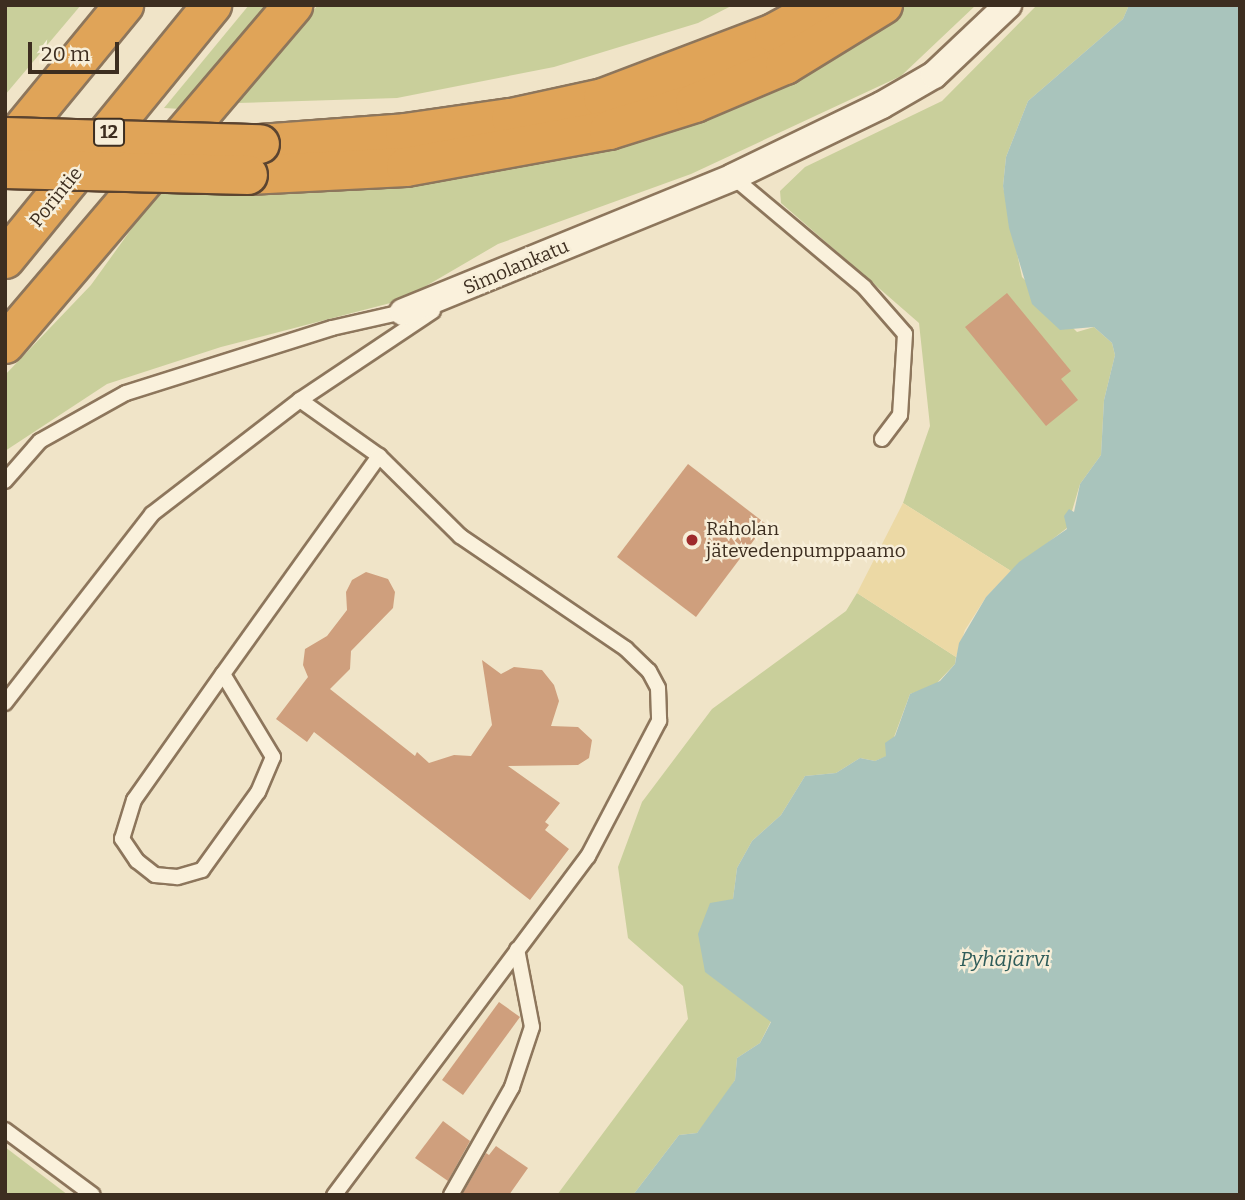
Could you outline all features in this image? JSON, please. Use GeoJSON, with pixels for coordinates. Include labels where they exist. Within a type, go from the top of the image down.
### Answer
{"type":"FeatureCollection","features":[{"type":"Feature","properties":{"kind":"highway"},"geometry":{"type":"LineString","coordinates":[[5,150],[124,5]]}},
{"type":"Feature","properties":{"kind":"highway","name":"Porintie"},"geometry":{"type":"LineString","coordinates":[[5,259],[212,5]]}},
{"type":"Feature","properties":{"kind":"highway"},"geometry":{"type":"LineString","coordinates":[[5,344],[294,5]]}},
{"type":"Feature","properties":{"kind":"highway"},"geometry":{"type":"LineString","coordinates":[[5,169],[254,160],[405,133],[510,118],[603,98],[774,33],[825,5]]}},
{"type":"Feature","properties":{"kind":"highway"},"geometry":{"type":"LineString","coordinates":[[5,137],[254,160],[406,167],[609,130],[695,103],[785,65],[883,5]]}},
{"type":"Feature","properties":{"kind":"street","name":"Simolankatu"},"geometry":{"type":"LineString","coordinates":[[403,312],[733,177],[872,111],[934,75],[1008,5]]}},
{"type":"Feature","properties":{"kind":"lane"},"geometry":{"type":"LineString","coordinates":[[733,177],[864,287],[905,334],[900,415],[882,439]]}},
{"type":"Feature","properties":{"kind":"lane"},"geometry":{"type":"LineString","coordinates":[[5,703],[152,514],[300,400],[469,287]]}},
{"type":"Feature","properties":{"kind":"lane","name":"Simolankatu"},"geometry":{"type":"LineString","coordinates":[[5,481],[40,441],[126,393],[332,328],[403,312]]}},
{"type":"Feature","properties":{"kind":"lane"},"geometry":{"type":"LineString","coordinates":[[300,400],[379,456],[460,536],[626,649],[649,671],[657,688],[659,721],[588,856],[334,1195]]}},
{"type":"Feature","properties":{"kind":"lane"},"geometry":{"type":"LineString","coordinates":[[223,674],[273,757],[258,792],[202,870],[177,877],[155,875],[137,862],[122,839],[134,800],[223,674],[379,456]]}},
{"type":"Feature","properties":{"kind":"lane"},"geometry":{"type":"LineString","coordinates":[[452,1195],[512,1087],[532,1027],[517,949]]}},
{"type":"Feature","properties":{"kind":"lane"},"geometry":{"type":"LineString","coordinates":[[5,1130],[93,1195]]}},
{"type":"Feature","properties":{"kind":"green space"},"geometry":{"type":"Polygon","coordinates":[[[5,5],[81,5],[5,95],[5,5]]]}},
{"type":"Feature","properties":{"kind":"green space"},"geometry":{"type":"Polygon","coordinates":[[[249,5],[269,5],[181,109],[164,108],[249,5]]]}},
{"type":"Feature","properties":{"kind":"green space"},"geometry":{"type":"Polygon","coordinates":[[[318,5],[733,5],[698,23],[554,67],[397,98],[236,103],[318,5]]]}},
{"type":"Feature","properties":{"kind":"green space"},"geometry":{"type":"Polygon","coordinates":[[[897,5],[976,5],[901,76],[691,174],[498,244],[402,300],[221,347],[107,384],[5,451],[5,375],[91,285],[158,192],[439,181],[897,5]]]}},
{"type":"Feature","properties":{"kind":"green space"},"geometry":{"type":"Polygon","coordinates":[[[1037,5],[1129,5],[1123,19],[1028,101],[1006,157],[1003,186],[1022,277],[1077,332],[1094,327],[1112,343],[1115,355],[1104,400],[1101,455],[1080,484],[1067,528],[1011,571],[903,503],[930,426],[919,323],[781,203],[780,191],[805,167],[942,101],[1037,5]]]}},
{"type":"Feature","properties":{"kind":"green space"},"geometry":{"type":"Polygon","coordinates":[[[857,593],[956,657],[955,664],[934,686],[910,694],[887,756],[875,761],[860,758],[836,773],[805,776],[781,815],[752,841],[737,868],[733,899],[706,972],[771,1021],[760,1043],[737,1058],[735,1080],[718,1107],[697,1133],[679,1135],[633,1195],[557,1195],[688,1019],[683,986],[628,938],[618,867],[642,802],[712,709],[846,611],[857,593]]]}},
{"type":"Feature","properties":{"kind":"green space"},"geometry":{"type":"Polygon","coordinates":[[[5,1147],[68,1195],[5,1195],[5,1147]]]}},
{"type":"Feature","properties":{"kind":"sand"},"geometry":{"type":"Polygon","coordinates":[[[903,503],[1011,571],[986,597],[965,630],[956,657],[857,593],[903,503]]]}},
{"type":"Feature","properties":{"kind":"water","name":"Pyhäjärvi"},"geometry":{"type":"Polygon","coordinates":[[[1129,5],[1240,5],[1240,1195],[633,1195],[679,1135],[697,1133],[735,1080],[737,1058],[760,1043],[771,1022],[705,972],[698,934],[710,903],[733,899],[737,868],[752,841],[781,815],[805,776],[836,773],[860,758],[875,761],[886,756],[885,743],[895,736],[910,694],[940,681],[955,664],[959,643],[986,597],[1019,562],[1067,529],[1064,516],[1069,509],[1074,512],[1080,484],[1101,455],[1104,400],[1115,355],[1112,343],[1094,327],[1060,330],[1032,304],[1009,228],[1003,186],[1006,157],[1028,101],[1123,19],[1129,5]]]}},
{"type":"Feature","properties":{"kind":"building"},"geometry":{"type":"Polygon","coordinates":[[[1007,293],[1071,371],[1061,379],[1078,400],[1046,426],[965,327],[1007,293]]]}},
{"type":"Feature","properties":{"kind":"building","name":"Raholan jätevedenpumppaamo"},"geometry":{"type":"Polygon","coordinates":[[[688,464],[766,524],[696,617],[617,557],[688,464]]]}},
{"type":"Feature","properties":{"kind":"building"},"geometry":{"type":"Polygon","coordinates":[[[366,572],[388,579],[395,592],[393,608],[351,651],[350,669],[330,689],[415,756],[417,752],[429,763],[454,755],[471,756],[492,725],[482,660],[501,674],[514,667],[542,670],[554,685],[559,701],[551,726],[578,727],[592,740],[589,758],[578,765],[508,766],[560,803],[545,822],[549,825],[545,830],[569,849],[530,900],[314,732],[307,742],[276,719],[308,677],[303,665],[305,649],[327,636],[347,610],[346,592],[352,580],[366,572]]]}},
{"type":"Feature","properties":{"kind":"building"},"geometry":{"type":"Polygon","coordinates":[[[499,1002],[520,1017],[463,1095],[442,1080],[499,1002]]]}},
{"type":"Feature","properties":{"kind":"building"},"geometry":{"type":"Polygon","coordinates":[[[443,1121],[470,1141],[448,1181],[415,1158],[443,1121]]]}},
{"type":"Feature","properties":{"kind":"building"},"geometry":{"type":"Polygon","coordinates":[[[496,1146],[528,1168],[509,1195],[466,1195],[463,1193],[486,1153],[489,1155],[496,1146]]]}},
{"type":"Feature","properties":{"kind":"place","name":"Raholan jätevedenpumppaamo"},"geometry":{"type":"Point","coordinates":[692,540]}}]}
